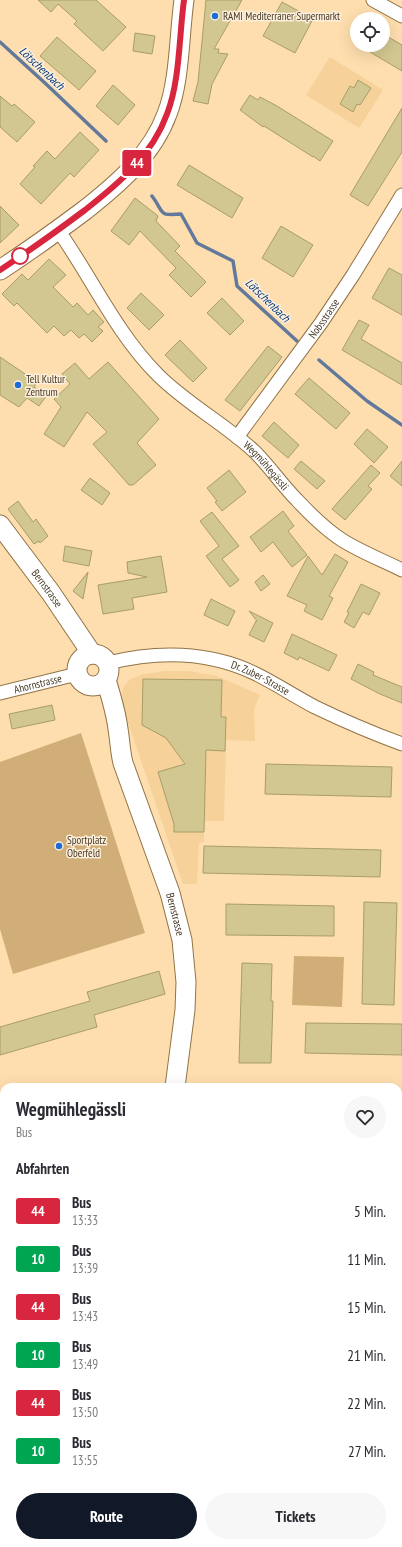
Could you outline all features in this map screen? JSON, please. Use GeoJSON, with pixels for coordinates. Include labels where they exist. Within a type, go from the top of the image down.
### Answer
{"type":"FeatureCollection","features":[{"type":"Feature","properties":{"kind":"main road"},"geometry":{"type":"LineString","coordinates":[[0,270],[58,230],[116,185],[140,160],[159,131],[167,115],[173,93],[184,0]]}},
{"type":"Feature","properties":{"kind":"main road","name":"Bernstrasse"},"geometry":{"type":"LineString","coordinates":[[0,525],[51,593],[114,705],[123,763],[170,893],[182,940],[186,982],[185,1010],[176,1083]]}},
{"type":"Feature","properties":{"kind":"main road","name":"Bernstrasse"},"geometry":{"type":"LineString","coordinates":[[0,544],[93,669]]}},
{"type":"Feature","properties":{"kind":"street"},"geometry":{"type":"LineString","coordinates":[[373,0],[402,16]]}},
{"type":"Feature","properties":{"kind":"street","name":"Nobsstrasse"},"geometry":{"type":"LineString","coordinates":[[237,437],[321,323],[353,276],[402,195]]}},
{"type":"Feature","properties":{"kind":"street","name":"Wegmühlegässli"},"geometry":{"type":"LineString","coordinates":[[58,230],[77,257],[90,282],[112,316],[140,355],[158,375],[182,397],[237,437],[260,458],[295,499],[332,532],[359,549],[402,570]]}},
{"type":"Feature","properties":{"kind":"street","name":"Dr. Zuber-Strasse"},"geometry":{"type":"LineString","coordinates":[[93,669],[126,658],[156,655],[190,656],[222,661],[252,672],[314,706],[364,730],[402,744]]}},
{"type":"Feature","properties":{"kind":"street","name":"Ahornstrasse"},"geometry":{"type":"LineString","coordinates":[[0,693],[93,669]]}},
{"type":"Feature","properties":{"kind":"shaded area"},"geometry":{"type":"Polygon","coordinates":[[[330,57],[383,90],[359,128],[306,95],[330,57]]]}},
{"type":"Feature","properties":{"kind":"shaded area"},"geometry":{"type":"Polygon","coordinates":[[[165,671],[188,671],[217,676],[260,695],[254,709],[255,741],[226,740],[224,821],[204,821],[204,842],[199,843],[197,884],[183,884],[121,702],[123,688],[130,679],[144,674],[165,671]]]}},
{"type":"Feature","properties":{"kind":"shaded area","name":"Sportplatz Oberfeld"},"geometry":{"type":"Polygon","coordinates":[[[81,733],[145,933],[13,974],[0,929],[0,762],[81,733]]]}},
{"type":"Feature","properties":{"kind":"shaded area"},"geometry":{"type":"Polygon","coordinates":[[[294,956],[344,957],[342,1007],[292,1005],[294,956]]]}},
{"type":"Feature","properties":{"kind":"building"},"geometry":{"type":"Polygon","coordinates":[[[38,0],[96,0],[126,27],[103,51],[74,24],[77,21],[58,4],[51,12],[38,0]]]}},
{"type":"Feature","properties":{"kind":"building"},"geometry":{"type":"Polygon","coordinates":[[[206,0],[242,0],[214,49],[219,49],[218,53],[228,54],[212,84],[208,104],[193,101],[198,82],[206,0]]]}},
{"type":"Feature","properties":{"kind":"building"},"geometry":{"type":"Polygon","coordinates":[[[282,2],[313,19],[295,53],[263,36],[282,2]]]}},
{"type":"Feature","properties":{"kind":"building"},"geometry":{"type":"Polygon","coordinates":[[[135,33],[155,36],[152,54],[133,51],[135,33]]]}},
{"type":"Feature","properties":{"kind":"building"},"geometry":{"type":"Polygon","coordinates":[[[57,37],[96,71],[79,90],[40,56],[57,37]]]}},
{"type":"Feature","properties":{"kind":"building"},"geometry":{"type":"Polygon","coordinates":[[[390,38],[402,45],[402,71],[370,52],[390,52],[390,38]]]}},
{"type":"Feature","properties":{"kind":"building"},"geometry":{"type":"Polygon","coordinates":[[[358,80],[371,88],[360,105],[357,104],[353,112],[340,104],[350,86],[354,88],[358,80]]]}},
{"type":"Feature","properties":{"kind":"building"},"geometry":{"type":"Polygon","coordinates":[[[113,85],[135,105],[118,125],[96,106],[113,85]]]}},
{"type":"Feature","properties":{"kind":"building"},"geometry":{"type":"Polygon","coordinates":[[[250,95],[258,100],[260,97],[277,106],[333,141],[320,161],[264,126],[263,127],[240,110],[250,95]]]}},
{"type":"Feature","properties":{"kind":"building"},"geometry":{"type":"Polygon","coordinates":[[[0,96],[12,106],[14,104],[35,122],[17,142],[0,127],[0,96]]]}},
{"type":"Feature","properties":{"kind":"building"},"geometry":{"type":"Polygon","coordinates":[[[402,108],[402,152],[368,206],[350,195],[402,108]]]}},
{"type":"Feature","properties":{"kind":"building"},"geometry":{"type":"Polygon","coordinates":[[[80,132],[99,150],[74,177],[70,173],[41,204],[20,184],[35,167],[33,166],[47,151],[55,159],[80,132]]]}},
{"type":"Feature","properties":{"kind":"building"},"geometry":{"type":"Polygon","coordinates":[[[189,165],[243,198],[232,218],[177,185],[189,165]]]}},
{"type":"Feature","properties":{"kind":"building"},"geometry":{"type":"Polygon","coordinates":[[[135,198],[158,216],[156,221],[180,246],[175,251],[206,282],[191,297],[169,275],[176,268],[140,231],[129,245],[111,231],[135,198]]]}},
{"type":"Feature","properties":{"kind":"building"},"geometry":{"type":"Polygon","coordinates":[[[0,206],[19,225],[0,243],[0,206]]]}},
{"type":"Feature","properties":{"kind":"building"},"geometry":{"type":"Polygon","coordinates":[[[281,226],[313,245],[293,277],[262,258],[281,226]]]}},
{"type":"Feature","properties":{"kind":"building"},"geometry":{"type":"Polygon","coordinates":[[[49,259],[66,275],[53,287],[73,307],[77,303],[88,315],[93,310],[104,322],[98,327],[103,331],[92,342],[84,334],[79,338],[71,330],[64,336],[54,326],[47,333],[17,303],[14,306],[2,294],[22,274],[28,280],[49,259]]]}},
{"type":"Feature","properties":{"kind":"building"},"geometry":{"type":"Polygon","coordinates":[[[389,268],[402,275],[402,315],[372,298],[389,268]]]}},
{"type":"Feature","properties":{"kind":"building"},"geometry":{"type":"Polygon","coordinates":[[[141,293],[164,315],[149,330],[127,308],[141,293]]]}},
{"type":"Feature","properties":{"kind":"building"},"geometry":{"type":"Polygon","coordinates":[[[222,298],[244,321],[230,335],[207,313],[222,298]]]}},
{"type":"Feature","properties":{"kind":"building"},"geometry":{"type":"Polygon","coordinates":[[[359,320],[369,325],[361,339],[402,363],[402,385],[342,350],[359,320]]]}},
{"type":"Feature","properties":{"kind":"building"},"geometry":{"type":"Polygon","coordinates":[[[180,340],[207,368],[193,382],[165,355],[180,340]]]}},
{"type":"Feature","properties":{"kind":"building"},"geometry":{"type":"Polygon","coordinates":[[[268,346],[282,357],[240,411],[225,400],[268,346]]]}},
{"type":"Feature","properties":{"kind":"building","name":"Tell Kultur Zentrum"},"geometry":{"type":"Polygon","coordinates":[[[0,357],[37,382],[34,387],[47,395],[39,406],[27,398],[19,407],[0,395],[0,357]]]}},
{"type":"Feature","properties":{"kind":"building"},"geometry":{"type":"Polygon","coordinates":[[[108,362],[159,419],[137,443],[156,465],[133,485],[129,485],[93,444],[107,432],[87,412],[64,447],[44,434],[61,407],[54,399],[70,384],[62,374],[75,363],[89,379],[108,362]]]}},
{"type":"Feature","properties":{"kind":"building"},"geometry":{"type":"Polygon","coordinates":[[[309,378],[350,413],[336,429],[295,394],[309,378]]]}},
{"type":"Feature","properties":{"kind":"building"},"geometry":{"type":"Polygon","coordinates":[[[274,422],[299,445],[288,458],[262,436],[274,422]]]}},
{"type":"Feature","properties":{"kind":"building"},"geometry":{"type":"Polygon","coordinates":[[[367,429],[388,447],[374,463],[354,444],[367,429]]]}},
{"type":"Feature","properties":{"kind":"building"},"geometry":{"type":"Polygon","coordinates":[[[301,461],[325,481],[317,489],[294,469],[301,461]]]}},
{"type":"Feature","properties":{"kind":"building"},"geometry":{"type":"Polygon","coordinates":[[[402,461],[402,486],[390,476],[402,461]]]}},
{"type":"Feature","properties":{"kind":"building"},"geometry":{"type":"Polygon","coordinates":[[[371,465],[380,473],[368,486],[372,489],[345,520],[332,509],[371,465]]]}},
{"type":"Feature","properties":{"kind":"building"},"geometry":{"type":"Polygon","coordinates":[[[229,470],[246,492],[222,511],[215,502],[217,501],[207,488],[229,470]]]}},
{"type":"Feature","properties":{"kind":"building"},"geometry":{"type":"Polygon","coordinates":[[[90,478],[110,493],[102,505],[81,490],[90,478]]]}},
{"type":"Feature","properties":{"kind":"building"},"geometry":{"type":"Polygon","coordinates":[[[18,501],[33,522],[36,519],[48,536],[40,543],[39,541],[34,544],[8,509],[18,501]]]}},
{"type":"Feature","properties":{"kind":"building"},"geometry":{"type":"Polygon","coordinates":[[[283,511],[294,526],[288,531],[307,555],[292,567],[273,542],[261,552],[250,537],[283,511]]]}},
{"type":"Feature","properties":{"kind":"building"},"geometry":{"type":"Polygon","coordinates":[[[212,512],[239,546],[222,559],[239,580],[230,587],[206,556],[219,546],[200,521],[212,512]]]}},
{"type":"Feature","properties":{"kind":"building"},"geometry":{"type":"Polygon","coordinates":[[[65,546],[92,551],[89,566],[63,561],[65,546]]]}},
{"type":"Feature","properties":{"kind":"building"},"geometry":{"type":"Polygon","coordinates":[[[335,554],[348,562],[329,596],[333,598],[322,620],[304,611],[307,605],[287,596],[308,556],[322,575],[335,554]]]}},
{"type":"Feature","properties":{"kind":"building"},"geometry":{"type":"Polygon","coordinates":[[[161,556],[167,592],[132,598],[134,609],[103,614],[98,585],[147,577],[128,573],[127,562],[161,556]]]}},
{"type":"Feature","properties":{"kind":"building"},"geometry":{"type":"Polygon","coordinates":[[[88,572],[83,599],[73,591],[88,572]]]}},
{"type":"Feature","properties":{"kind":"building"},"geometry":{"type":"Polygon","coordinates":[[[263,575],[270,584],[261,591],[255,582],[263,575]]]}},
{"type":"Feature","properties":{"kind":"building"},"geometry":{"type":"Polygon","coordinates":[[[361,584],[380,593],[369,615],[363,612],[354,628],[344,622],[349,613],[347,612],[361,584]]]}},
{"type":"Feature","properties":{"kind":"building"},"geometry":{"type":"Polygon","coordinates":[[[211,599],[235,611],[228,626],[204,615],[211,599]]]}},
{"type":"Feature","properties":{"kind":"building"},"geometry":{"type":"Polygon","coordinates":[[[249,611],[273,623],[264,642],[249,635],[257,621],[249,611]]]}},
{"type":"Feature","properties":{"kind":"building"},"geometry":{"type":"Polygon","coordinates":[[[292,634],[337,655],[329,671],[299,657],[298,660],[284,653],[292,634]]]}},
{"type":"Feature","properties":{"kind":"building"},"geometry":{"type":"Polygon","coordinates":[[[358,664],[374,672],[373,675],[402,687],[402,703],[380,694],[351,679],[358,664]]]}},
{"type":"Feature","properties":{"kind":"building"},"geometry":{"type":"Polygon","coordinates":[[[143,679],[222,680],[221,717],[226,717],[225,751],[206,750],[204,832],[174,832],[174,824],[158,772],[185,764],[166,738],[142,725],[143,679]]]}},
{"type":"Feature","properties":{"kind":"building"},"geometry":{"type":"Polygon","coordinates":[[[52,705],[55,720],[12,729],[9,714],[52,705]]]}},
{"type":"Feature","properties":{"kind":"building"},"geometry":{"type":"Polygon","coordinates":[[[266,764],[392,767],[391,797],[265,794],[266,764]]]}},
{"type":"Feature","properties":{"kind":"building"},"geometry":{"type":"Polygon","coordinates":[[[204,846],[381,850],[380,877],[203,873],[204,846]]]}},
{"type":"Feature","properties":{"kind":"building"},"geometry":{"type":"Polygon","coordinates":[[[364,902],[397,903],[394,1005],[362,1004],[364,902]]]}},
{"type":"Feature","properties":{"kind":"building"},"geometry":{"type":"Polygon","coordinates":[[[226,904],[334,906],[334,936],[226,935],[226,904]]]}},
{"type":"Feature","properties":{"kind":"building"},"geometry":{"type":"Polygon","coordinates":[[[242,963],[272,964],[271,1001],[273,1001],[271,1063],[239,1063],[242,963]]]}},
{"type":"Feature","properties":{"kind":"building"},"geometry":{"type":"Polygon","coordinates":[[[159,971],[165,994],[94,1015],[97,1027],[0,1055],[0,1027],[90,1001],[87,992],[159,971]]]}},
{"type":"Feature","properties":{"kind":"building"},"geometry":{"type":"Polygon","coordinates":[[[306,1023],[402,1024],[402,1055],[305,1053],[306,1023]]]}},
{"type":"Feature","properties":{"kind":"waterway","name":"Lötschenbach"},"geometry":{"type":"LineString","coordinates":[[0,42],[106,141]]}},
{"type":"Feature","properties":{"kind":"waterway","name":"Lötschenbach"},"geometry":{"type":"LineString","coordinates":[[152,196],[162,212],[165,214],[181,214],[197,243],[233,261],[237,286],[297,341]]}},
{"type":"Feature","properties":{"kind":"waterway","name":"Lötschenbach"},"geometry":{"type":"LineString","coordinates":[[319,360],[367,401],[402,425]]}},
{"type":"Feature","properties":{"kind":"bus line","name":"44"},"geometry":{"type":"LineString","coordinates":[[0,270],[46,240],[116,185],[134,168],[140,160],[159,131],[167,115],[173,93],[178,60],[184,0]]}},
{"type":"Feature","properties":{"kind":"place","name":"RAMI Mediterraner Supermarkt"},"geometry":{"type":"Point","coordinates":[215,16]}},
{"type":"Feature","properties":{"kind":"place","name":"Tell Kultur Zentrum"},"geometry":{"type":"Point","coordinates":[18,385]}},
{"type":"Feature","properties":{"kind":"place","name":"Sportplatz Oberfeld"},"geometry":{"type":"Point","coordinates":[59,846]}}]}
